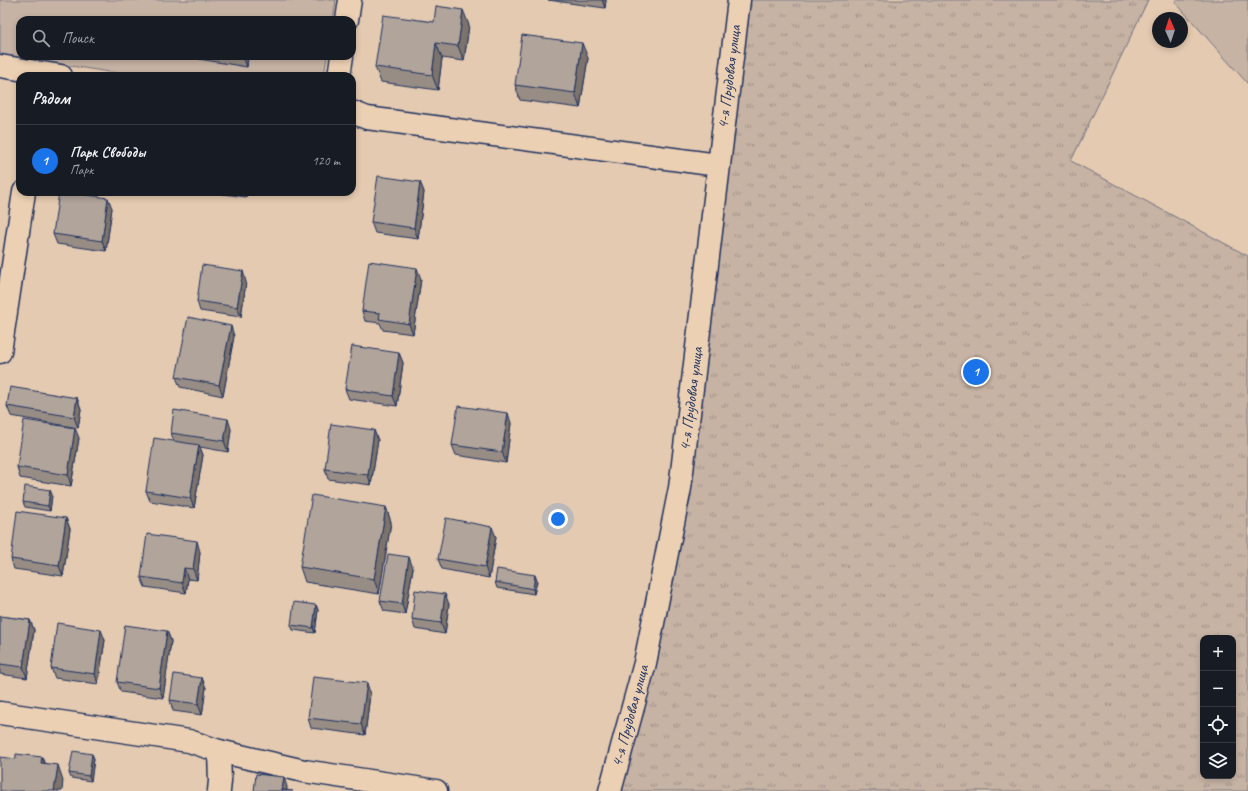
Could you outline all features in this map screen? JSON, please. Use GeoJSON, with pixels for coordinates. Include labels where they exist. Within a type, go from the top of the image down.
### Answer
{"type":"FeatureCollection","features":[{"type":"Feature","properties":{"kind":"main road"},"geometry":{"type":"LineString","coordinates":[[348,16],[350,0]]}},
{"type":"Feature","properties":{"kind":"main road","name":"4-я Прудовая улица"},"geometry":{"type":"LineString","coordinates":[[610,791],[645,663],[680,488],[739,0]]}},
{"type":"Feature","properties":{"kind":"main road"},"geometry":{"type":"LineString","coordinates":[[340,72],[341,60]]}},
{"type":"Feature","properties":{"kind":"main road"},"geometry":{"type":"LineString","coordinates":[[0,66],[32,72]]}},
{"type":"Feature","properties":{"kind":"main road"},"geometry":{"type":"LineString","coordinates":[[356,114],[367,118],[718,165]]}},
{"type":"Feature","properties":{"kind":"main road"},"geometry":{"type":"LineString","coordinates":[[0,352],[23,196]]}},
{"type":"Feature","properties":{"kind":"main road"},"geometry":{"type":"LineString","coordinates":[[0,713],[189,740],[219,751],[304,771],[436,791]]}},
{"type":"Feature","properties":{"kind":"main road"},"geometry":{"type":"LineString","coordinates":[[219,751],[219,791]]}},
{"type":"Feature","properties":{"kind":"green space"},"geometry":{"type":"Polygon","coordinates":[[[0,0],[336,0],[334,16],[16,16],[16,57],[0,55],[0,0]]]}},
{"type":"Feature","properties":{"kind":"green space"},"geometry":{"type":"Polygon","coordinates":[[[749,0],[1148,0],[1071,161],[1248,256],[1248,791],[620,791],[749,0]]]}},
{"type":"Feature","properties":{"kind":"green space"},"geometry":{"type":"Polygon","coordinates":[[[1176,0],[1248,0],[1248,84],[1188,17],[1188,12],[1184,12],[1175,2],[1176,0]]]}},
{"type":"Feature","properties":{"kind":"green space"},"geometry":{"type":"Polygon","coordinates":[[[32,60],[326,60],[325,72],[109,72],[32,60]]]}},
{"type":"Feature","properties":{"kind":"building"},"geometry":{"type":"Polygon","coordinates":[[[436,6],[463,10],[458,46],[436,43],[432,75],[375,67],[383,15],[434,22],[436,6]]]}},
{"type":"Feature","properties":{"kind":"building"},"geometry":{"type":"Polygon","coordinates":[[[522,35],[582,43],[575,93],[515,85],[522,35]]]}},
{"type":"Feature","properties":{"kind":"building"},"geometry":{"type":"Polygon","coordinates":[[[378,176],[420,182],[414,228],[371,222],[378,176]]]}},
{"type":"Feature","properties":{"kind":"building"},"geometry":{"type":"Polygon","coordinates":[[[58,196],[94,196],[108,198],[102,241],[53,234],[58,196]]]}},
{"type":"Feature","properties":{"kind":"building"},"geometry":{"type":"Polygon","coordinates":[[[369,261],[417,268],[409,324],[379,319],[380,313],[362,311],[369,261]]]}},
{"type":"Feature","properties":{"kind":"building"},"geometry":{"type":"Polygon","coordinates":[[[202,265],[243,271],[237,307],[197,301],[202,265]]]}},
{"type":"Feature","properties":{"kind":"building"},"geometry":{"type":"Polygon","coordinates":[[[188,317],[231,326],[219,385],[176,377],[188,317]]]}},
{"type":"Feature","properties":{"kind":"building"},"geometry":{"type":"Polygon","coordinates":[[[352,346],[399,353],[393,396],[345,389],[352,346]]]}},
{"type":"Feature","properties":{"kind":"building"},"geometry":{"type":"Polygon","coordinates":[[[10,387],[77,398],[74,417],[7,406],[10,387]]]}},
{"type":"Feature","properties":{"kind":"building"},"geometry":{"type":"Polygon","coordinates":[[[458,406],[508,413],[502,452],[452,445],[458,406]]]}},
{"type":"Feature","properties":{"kind":"building"},"geometry":{"type":"Polygon","coordinates":[[[174,410],[228,419],[224,441],[171,433],[174,410]]]}},
{"type":"Feature","properties":{"kind":"building"},"geometry":{"type":"Polygon","coordinates":[[[24,420],[75,428],[68,475],[17,467],[24,420]]]}},
{"type":"Feature","properties":{"kind":"building"},"geometry":{"type":"Polygon","coordinates":[[[331,424],[374,430],[368,475],[325,469],[331,424]]]}},
{"type":"Feature","properties":{"kind":"building"},"geometry":{"type":"Polygon","coordinates":[[[154,438],[199,445],[190,498],[146,491],[154,438]]]}},
{"type":"Feature","properties":{"kind":"building"},"geometry":{"type":"Polygon","coordinates":[[[25,486],[50,490],[48,506],[23,502],[25,486]]]}},
{"type":"Feature","properties":{"kind":"building"},"geometry":{"type":"Polygon","coordinates":[[[312,495],[386,507],[374,579],[300,567],[312,495]]]}},
{"type":"Feature","properties":{"kind":"building"},"geometry":{"type":"Polygon","coordinates":[[[17,511],[66,518],[59,566],[11,559],[17,511]]]}},
{"type":"Feature","properties":{"kind":"building"},"geometry":{"type":"Polygon","coordinates":[[[446,518],[492,527],[485,567],[438,559],[446,518]]]}},
{"type":"Feature","properties":{"kind":"building"},"geometry":{"type":"Polygon","coordinates":[[[147,534],[197,541],[193,569],[184,568],[182,583],[141,577],[147,534]]]}},
{"type":"Feature","properties":{"kind":"building"},"geometry":{"type":"Polygon","coordinates":[[[388,554],[409,557],[402,604],[380,601],[388,554]]]}},
{"type":"Feature","properties":{"kind":"building"},"geometry":{"type":"Polygon","coordinates":[[[497,569],[535,575],[533,589],[495,582],[497,569]]]}},
{"type":"Feature","properties":{"kind":"building"},"geometry":{"type":"Polygon","coordinates":[[[415,590],[445,594],[441,623],[412,619],[415,590]]]}},
{"type":"Feature","properties":{"kind":"building"},"geometry":{"type":"Polygon","coordinates":[[[294,602],[316,605],[313,628],[291,625],[294,602]]]}},
{"type":"Feature","properties":{"kind":"building"},"geometry":{"type":"Polygon","coordinates":[[[0,616],[30,620],[23,667],[0,664],[0,616]]]}},
{"type":"Feature","properties":{"kind":"building"},"geometry":{"type":"Polygon","coordinates":[[[57,623],[101,630],[95,674],[51,668],[57,623]]]}},
{"type":"Feature","properties":{"kind":"building"},"geometry":{"type":"Polygon","coordinates":[[[125,625],[167,631],[159,688],[117,682],[125,625]]]}},
{"type":"Feature","properties":{"kind":"building"},"geometry":{"type":"Polygon","coordinates":[[[174,674],[202,678],[198,704],[170,700],[174,674]]]}},
{"type":"Feature","properties":{"kind":"building"},"geometry":{"type":"Polygon","coordinates":[[[313,677],[367,683],[361,724],[308,718],[313,677]]]}},
{"type":"Feature","properties":{"kind":"building"},"geometry":{"type":"Polygon","coordinates":[[[73,751],[92,754],[89,776],[69,773],[73,751]]]}},
{"type":"Feature","properties":{"kind":"building"},"geometry":{"type":"Polygon","coordinates":[[[16,754],[42,757],[41,763],[58,765],[54,791],[0,791],[0,757],[16,759],[16,754]]]}},
{"type":"Feature","properties":{"kind":"building"},"geometry":{"type":"Polygon","coordinates":[[[256,774],[284,777],[282,790],[293,791],[254,791],[256,774]]]}},
{"type":"Feature","properties":{"kind":"place","name":"Парк Свободы"},"geometry":{"type":"Point","coordinates":[976,372]}}]}
